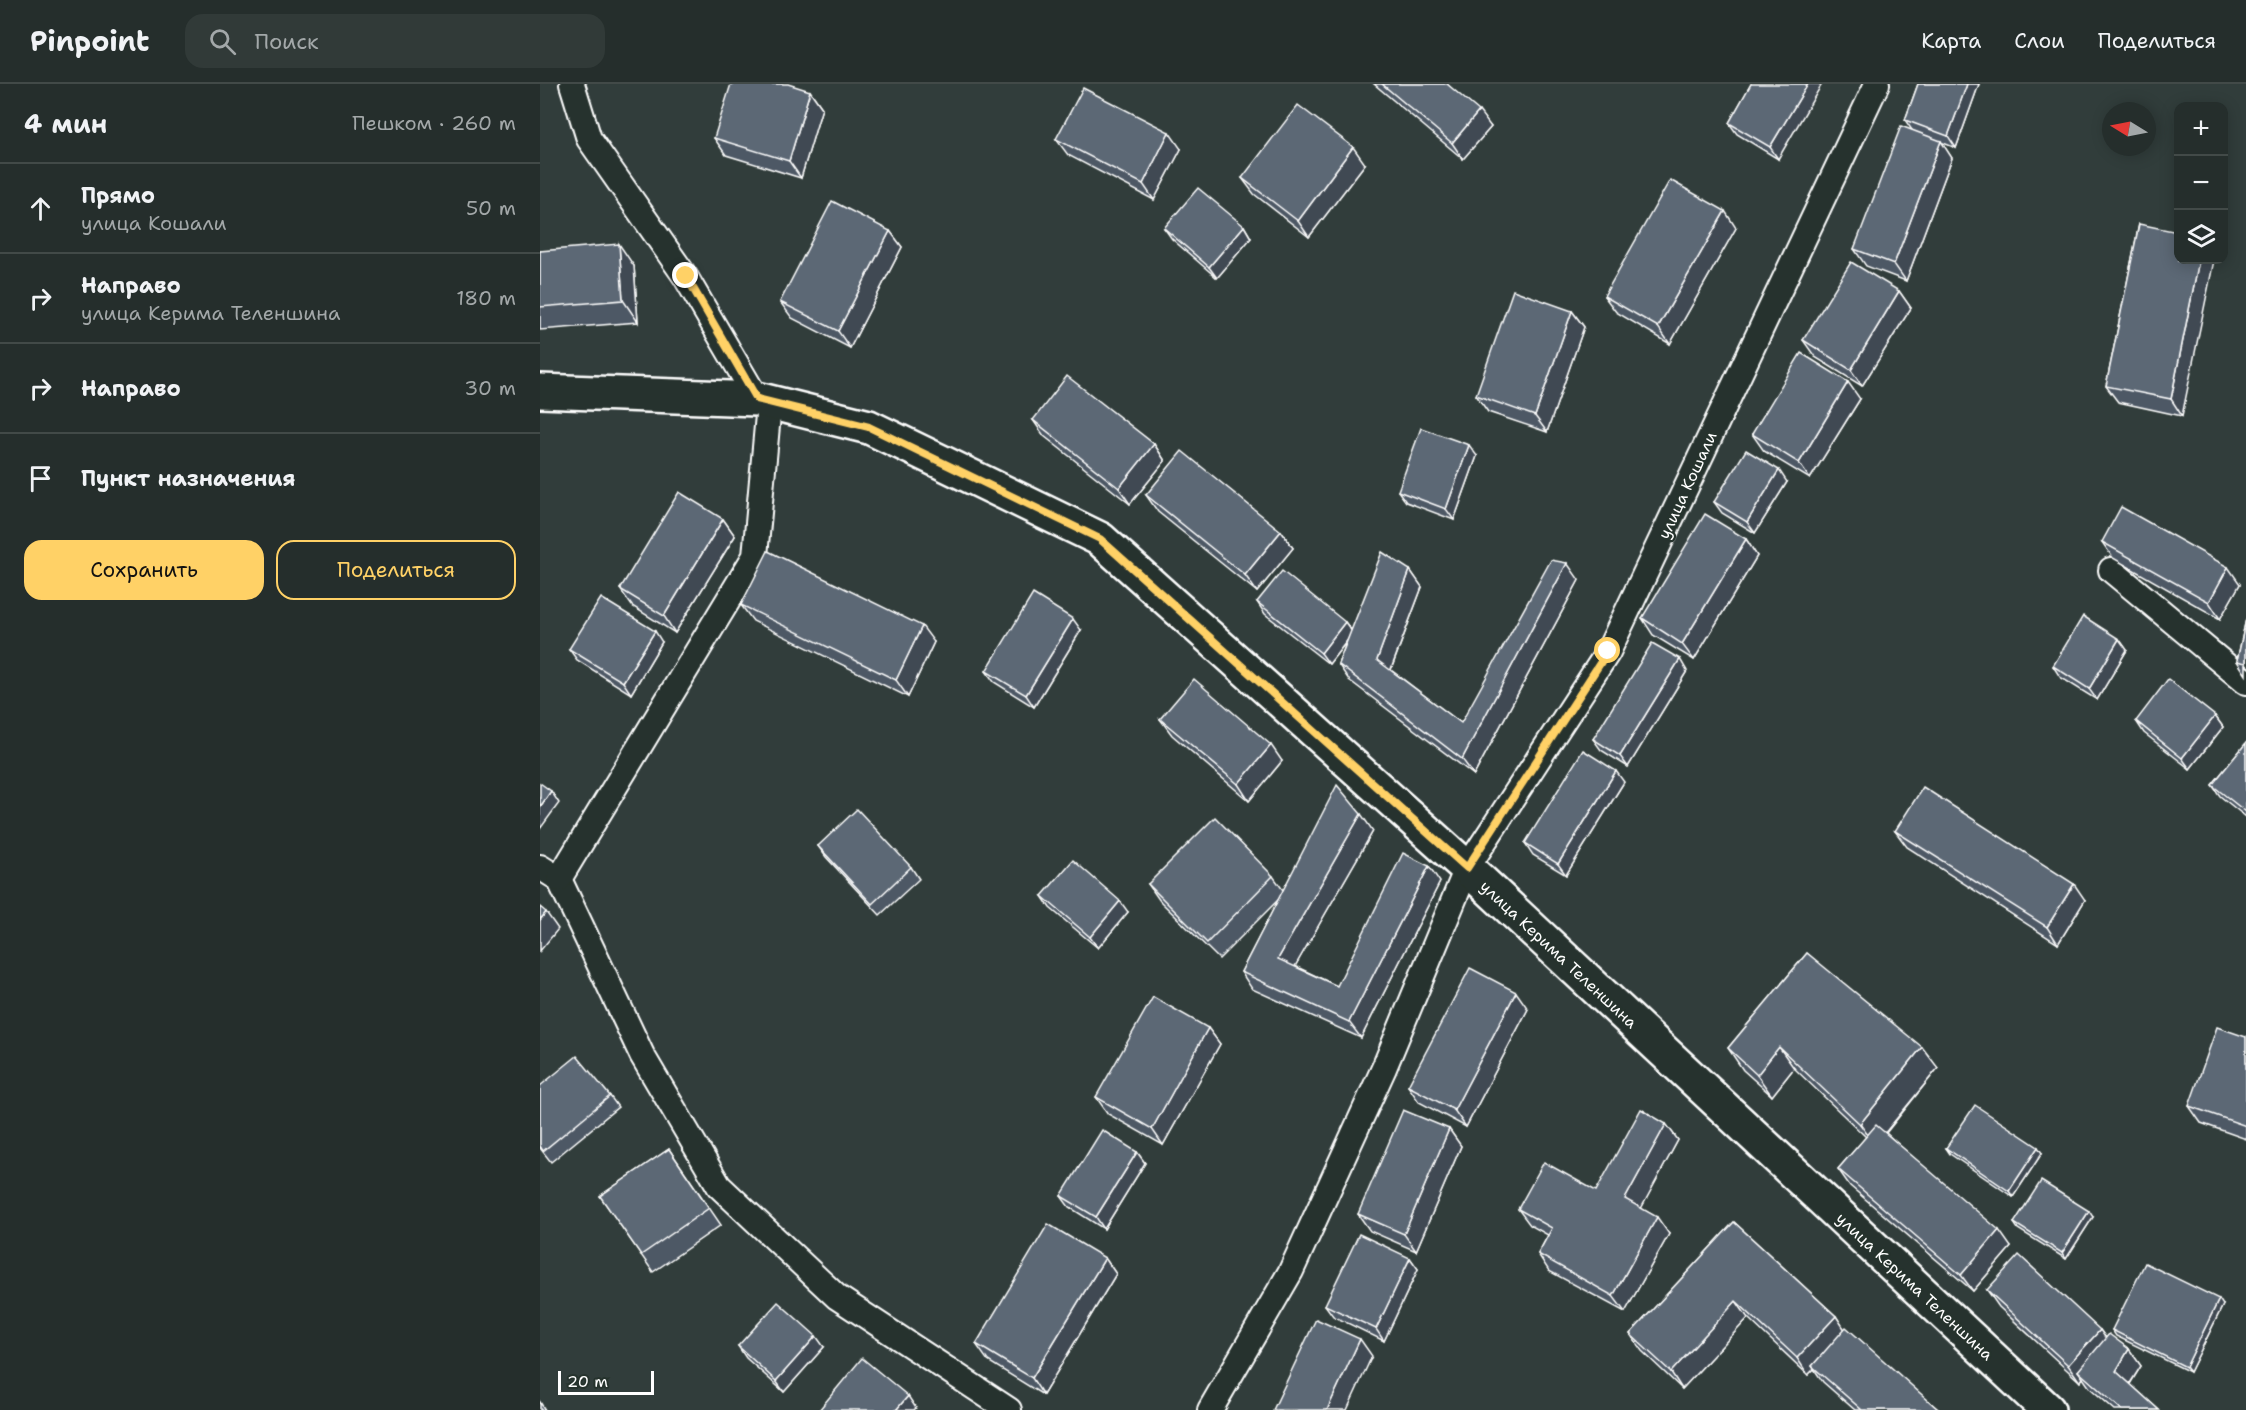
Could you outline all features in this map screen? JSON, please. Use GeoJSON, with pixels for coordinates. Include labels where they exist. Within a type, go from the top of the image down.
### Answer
{"type":"FeatureCollection","features":[{"type":"Feature","properties":{"kind":"street"},"geometry":{"type":"LineString","coordinates":[[572,84],[589,139],[686,276],[763,401],[755,556],[550,873],[642,1055],[719,1186],[837,1297],[1009,1410]]}},
{"type":"Feature","properties":{"kind":"street","name":"улица Кошали"},"geometry":{"type":"LineString","coordinates":[[1210,1410],[1291,1271],[1384,1068],[1467,868],[1608,651],[1877,84]]}},
{"type":"Feature","properties":{"kind":"street","name":"улица Керима Теленшина"},"geometry":{"type":"LineString","coordinates":[[540,391],[763,401],[869,427],[1100,539],[1467,868],[2048,1410]]}},
{"type":"Feature","properties":{"kind":"street"},"geometry":{"type":"LineString","coordinates":[[2111,570],[2246,682]]}},
{"type":"Feature","properties":{"kind":"building"},"geometry":{"type":"Polygon","coordinates":[[[731,84],[788,84],[810,91],[789,161],[714,138],[731,84]]]}},
{"type":"Feature","properties":{"kind":"building"},"geometry":{"type":"Polygon","coordinates":[[[1382,84],[1447,84],[1479,111],[1452,143],[1382,84]]]}},
{"type":"Feature","properties":{"kind":"building"},"geometry":{"type":"Polygon","coordinates":[[[1751,84],[1808,84],[1770,147],[1729,123],[1751,84]]]}},
{"type":"Feature","properties":{"kind":"building"},"geometry":{"type":"Polygon","coordinates":[[[1918,84],[1967,84],[1948,136],[1905,120],[1918,84]]]}},
{"type":"Feature","properties":{"kind":"building"},"geometry":{"type":"Polygon","coordinates":[[[1083,88],[1169,132],[1143,184],[1056,139],[1083,88]]]}},
{"type":"Feature","properties":{"kind":"building"},"geometry":{"type":"Polygon","coordinates":[[[1298,105],[1353,147],[1298,221],[1242,178],[1298,105]]]}},
{"type":"Feature","properties":{"kind":"building"},"geometry":{"type":"Polygon","coordinates":[[[1901,126],[1941,141],[1894,264],[1854,249],[1901,126]]]}},
{"type":"Feature","properties":{"kind":"building"},"geometry":{"type":"Polygon","coordinates":[[[1670,180],[1725,211],[1658,327],[1604,296],[1670,180]]]}},
{"type":"Feature","properties":{"kind":"building"},"geometry":{"type":"Polygon","coordinates":[[[1198,188],[1244,226],[1209,267],[1164,228],[1198,188]]]}},
{"type":"Feature","properties":{"kind":"building"},"geometry":{"type":"Polygon","coordinates":[[[832,201],[890,231],[838,331],[780,302],[832,201]]]}},
{"type":"Feature","properties":{"kind":"building"},"geometry":{"type":"Polygon","coordinates":[[[2139,224],[2174,231],[2174,264],[2198,264],[2171,399],[2106,386],[2139,224]]]}},
{"type":"Feature","properties":{"kind":"building"},"geometry":{"type":"Polygon","coordinates":[[[619,244],[623,300],[540,307],[540,251],[619,244]]]}},
{"type":"Feature","properties":{"kind":"building"},"geometry":{"type":"Polygon","coordinates":[[[1851,262],[1899,291],[1851,370],[1803,340],[1851,262]]]}},
{"type":"Feature","properties":{"kind":"building"},"geometry":{"type":"Polygon","coordinates":[[[1513,290],[1572,311],[1535,416],[1476,395],[1513,290]]]}},
{"type":"Feature","properties":{"kind":"building"},"geometry":{"type":"Polygon","coordinates":[[[1801,353],[1848,382],[1799,463],[1752,434],[1801,353]]]}},
{"type":"Feature","properties":{"kind":"building"},"geometry":{"type":"Polygon","coordinates":[[[1067,376],[1154,444],[1119,488],[1033,420],[1067,376]]]}},
{"type":"Feature","properties":{"kind":"building"},"geometry":{"type":"Polygon","coordinates":[[[1421,428],[1469,445],[1446,509],[1398,491],[1421,428]]]}},
{"type":"Feature","properties":{"kind":"building"},"geometry":{"type":"Polygon","coordinates":[[[1746,450],[1779,470],[1747,522],[1714,502],[1746,450]]]}},
{"type":"Feature","properties":{"kind":"building"},"geometry":{"type":"Polygon","coordinates":[[[1182,451],[1281,531],[1245,575],[1146,495],[1182,451]]]}},
{"type":"Feature","properties":{"kind":"building"},"geometry":{"type":"Polygon","coordinates":[[[679,492],[723,519],[664,616],[620,589],[679,492]]]}},
{"type":"Feature","properties":{"kind":"building"},"geometry":{"type":"Polygon","coordinates":[[[2121,507],[2228,567],[2209,602],[2102,542],[2121,507]]]}},
{"type":"Feature","properties":{"kind":"building"},"geometry":{"type":"Polygon","coordinates":[[[1705,514],[1746,539],[1682,644],[1642,618],[1705,514]]]}},
{"type":"Feature","properties":{"kind":"building"},"geometry":{"type":"Polygon","coordinates":[[[768,551],[922,626],[896,680],[741,605],[768,551]]]}},
{"type":"Feature","properties":{"kind":"building"},"geometry":{"type":"Polygon","coordinates":[[[1382,552],[1410,570],[1377,660],[1461,723],[1551,560],[1567,563],[1462,759],[1338,664],[1382,552]]]}},
{"type":"Feature","properties":{"kind":"building"},"geometry":{"type":"Polygon","coordinates":[[[1282,571],[1345,622],[1321,653],[1257,602],[1282,571]]]}},
{"type":"Feature","properties":{"kind":"building"},"geometry":{"type":"Polygon","coordinates":[[[1033,594],[1073,619],[1026,695],[986,671],[1033,594]]]}},
{"type":"Feature","properties":{"kind":"building"},"geometry":{"type":"Polygon","coordinates":[[[601,598],[655,631],[623,682],[569,649],[601,598]]]}},
{"type":"Feature","properties":{"kind":"building"},"geometry":{"type":"Polygon","coordinates":[[[2083,616],[2119,639],[2089,689],[2053,666],[2083,616]]]}},
{"type":"Feature","properties":{"kind":"building"},"geometry":{"type":"Polygon","coordinates":[[[2246,619],[2246,663],[2237,661],[2246,619]]]}},
{"type":"Feature","properties":{"kind":"building"},"geometry":{"type":"Polygon","coordinates":[[[1652,643],[1680,659],[1620,756],[1593,739],[1652,643]]]}},
{"type":"Feature","properties":{"kind":"building"},"geometry":{"type":"Polygon","coordinates":[[[1194,679],[1271,745],[1238,784],[1160,719],[1194,679]]]}},
{"type":"Feature","properties":{"kind":"building"},"geometry":{"type":"Polygon","coordinates":[[[2168,679],[2215,716],[2182,758],[2136,721],[2168,679]]]}},
{"type":"Feature","properties":{"kind":"building"},"geometry":{"type":"Polygon","coordinates":[[[2246,743],[2246,812],[2212,785],[2246,743]]]}},
{"type":"Feature","properties":{"kind":"building"},"geometry":{"type":"Polygon","coordinates":[[[1583,750],[1616,771],[1558,864],[1525,843],[1583,750]]]}},
{"type":"Feature","properties":{"kind":"building"},"geometry":{"type":"Polygon","coordinates":[[[540,783],[551,791],[540,807],[540,783]]]}},
{"type":"Feature","properties":{"kind":"building"},"geometry":{"type":"Polygon","coordinates":[[[1337,785],[1361,814],[1278,959],[1337,986],[1403,853],[1429,866],[1349,1022],[1241,972],[1337,785]]]}},
{"type":"Feature","properties":{"kind":"building"},"geometry":{"type":"Polygon","coordinates":[[[1923,787],[2074,884],[2047,927],[1895,831],[1923,787]]]}},
{"type":"Feature","properties":{"kind":"building"},"geometry":{"type":"Polygon","coordinates":[[[857,809],[911,867],[872,904],[818,846],[857,809]]]}},
{"type":"Feature","properties":{"kind":"building"},"geometry":{"type":"Polygon","coordinates":[[[1215,817],[1273,876],[1207,943],[1148,884],[1215,817]]]}},
{"type":"Feature","properties":{"kind":"building"},"geometry":{"type":"Polygon","coordinates":[[[1073,860],[1120,901],[1090,937],[1042,896],[1073,860]]]}},
{"type":"Feature","properties":{"kind":"building"},"geometry":{"type":"Polygon","coordinates":[[[540,907],[546,912],[540,920],[540,907]]]}},
{"type":"Feature","properties":{"kind":"building"},"geometry":{"type":"Polygon","coordinates":[[[1807,953],[1922,1047],[1860,1124],[1779,1047],[1757,1075],[1728,1048],[1807,953]]]}},
{"type":"Feature","properties":{"kind":"building"},"geometry":{"type":"Polygon","coordinates":[[[1470,968],[1516,992],[1454,1110],[1408,1086],[1470,968]]]}},
{"type":"Feature","properties":{"kind":"building"},"geometry":{"type":"Polygon","coordinates":[[[1153,997],[1208,1028],[1152,1129],[1096,1097],[1153,997]]]}},
{"type":"Feature","properties":{"kind":"building"},"geometry":{"type":"Polygon","coordinates":[[[2217,1027],[2246,1037],[2246,1126],[2189,1106],[2217,1027]]]}},
{"type":"Feature","properties":{"kind":"building"},"geometry":{"type":"Polygon","coordinates":[[[577,1056],[610,1096],[543,1151],[540,1146],[540,1086],[577,1056]]]}},
{"type":"Feature","properties":{"kind":"building"},"geometry":{"type":"Polygon","coordinates":[[[1975,1105],[2038,1147],[2009,1191],[1946,1148],[1975,1105]]]}},
{"type":"Feature","properties":{"kind":"building"},"geometry":{"type":"Polygon","coordinates":[[[1641,1109],[1666,1124],[1625,1199],[1657,1217],[1613,1296],[1538,1254],[1552,1228],[1518,1209],[1544,1162],[1596,1191],[1641,1109]]]}},
{"type":"Feature","properties":{"kind":"building"},"geometry":{"type":"Polygon","coordinates":[[[1403,1110],[1449,1129],[1404,1234],[1358,1214],[1403,1110]]]}},
{"type":"Feature","properties":{"kind":"building"},"geometry":{"type":"Polygon","coordinates":[[[1876,1125],[1999,1230],[1961,1275],[1838,1169],[1876,1125]]]}},
{"type":"Feature","properties":{"kind":"building"},"geometry":{"type":"Polygon","coordinates":[[[1102,1130],[1137,1152],[1096,1217],[1061,1196],[1102,1130]]]}},
{"type":"Feature","properties":{"kind":"building"},"geometry":{"type":"Polygon","coordinates":[[[669,1149],[709,1208],[641,1255],[600,1196],[669,1149]]]}},
{"type":"Feature","properties":{"kind":"building"},"geometry":{"type":"Polygon","coordinates":[[[2041,1181],[2089,1211],[2062,1253],[2014,1223],[2041,1181]]]}},
{"type":"Feature","properties":{"kind":"building"},"geometry":{"type":"Polygon","coordinates":[[[1734,1222],[1836,1316],[1797,1358],[1736,1301],[1671,1372],[1630,1334],[1734,1222]]]}},
{"type":"Feature","properties":{"kind":"building"},"geometry":{"type":"Polygon","coordinates":[[[1048,1224],[1105,1258],[1032,1378],[976,1344],[1048,1224]]]}},
{"type":"Feature","properties":{"kind":"building"},"geometry":{"type":"Polygon","coordinates":[[[1359,1234],[1410,1258],[1376,1329],[1325,1305],[1359,1234]]]}},
{"type":"Feature","properties":{"kind":"building"},"geometry":{"type":"Polygon","coordinates":[[[2019,1255],[2100,1330],[2068,1365],[1987,1290],[2019,1255]]]}},
{"type":"Feature","properties":{"kind":"building"},"geometry":{"type":"Polygon","coordinates":[[[2145,1263],[2219,1299],[2186,1367],[2112,1330],[2145,1263]]]}},
{"type":"Feature","properties":{"kind":"building"},"geometry":{"type":"Polygon","coordinates":[[[778,1302],[816,1336],[776,1381],[738,1346],[778,1302]]]}},
{"type":"Feature","properties":{"kind":"building"},"geometry":{"type":"Polygon","coordinates":[[[1316,1319],[1360,1339],[1327,1410],[1273,1410],[1316,1319]]]}},
{"type":"Feature","properties":{"kind":"building"},"geometry":{"type":"Polygon","coordinates":[[[1846,1327],[1939,1410],[1862,1410],[1812,1366],[1846,1327]]]}},
{"type":"Feature","properties":{"kind":"building"},"geometry":{"type":"Polygon","coordinates":[[[2109,1334],[2129,1349],[2116,1371],[2159,1410],[2122,1410],[2078,1371],[2109,1334]]]}},
{"type":"Feature","properties":{"kind":"building"},"geometry":{"type":"Polygon","coordinates":[[[862,1358],[908,1396],[896,1410],[819,1410],[862,1358]]]}},
{"type":"Feature","properties":{"kind":"route"},"geometry":{"type":"LineString","coordinates":[[686,276],[757,399],[769,404],[869,427],[1100,539],[1467,868],[1608,651]]}}]}
